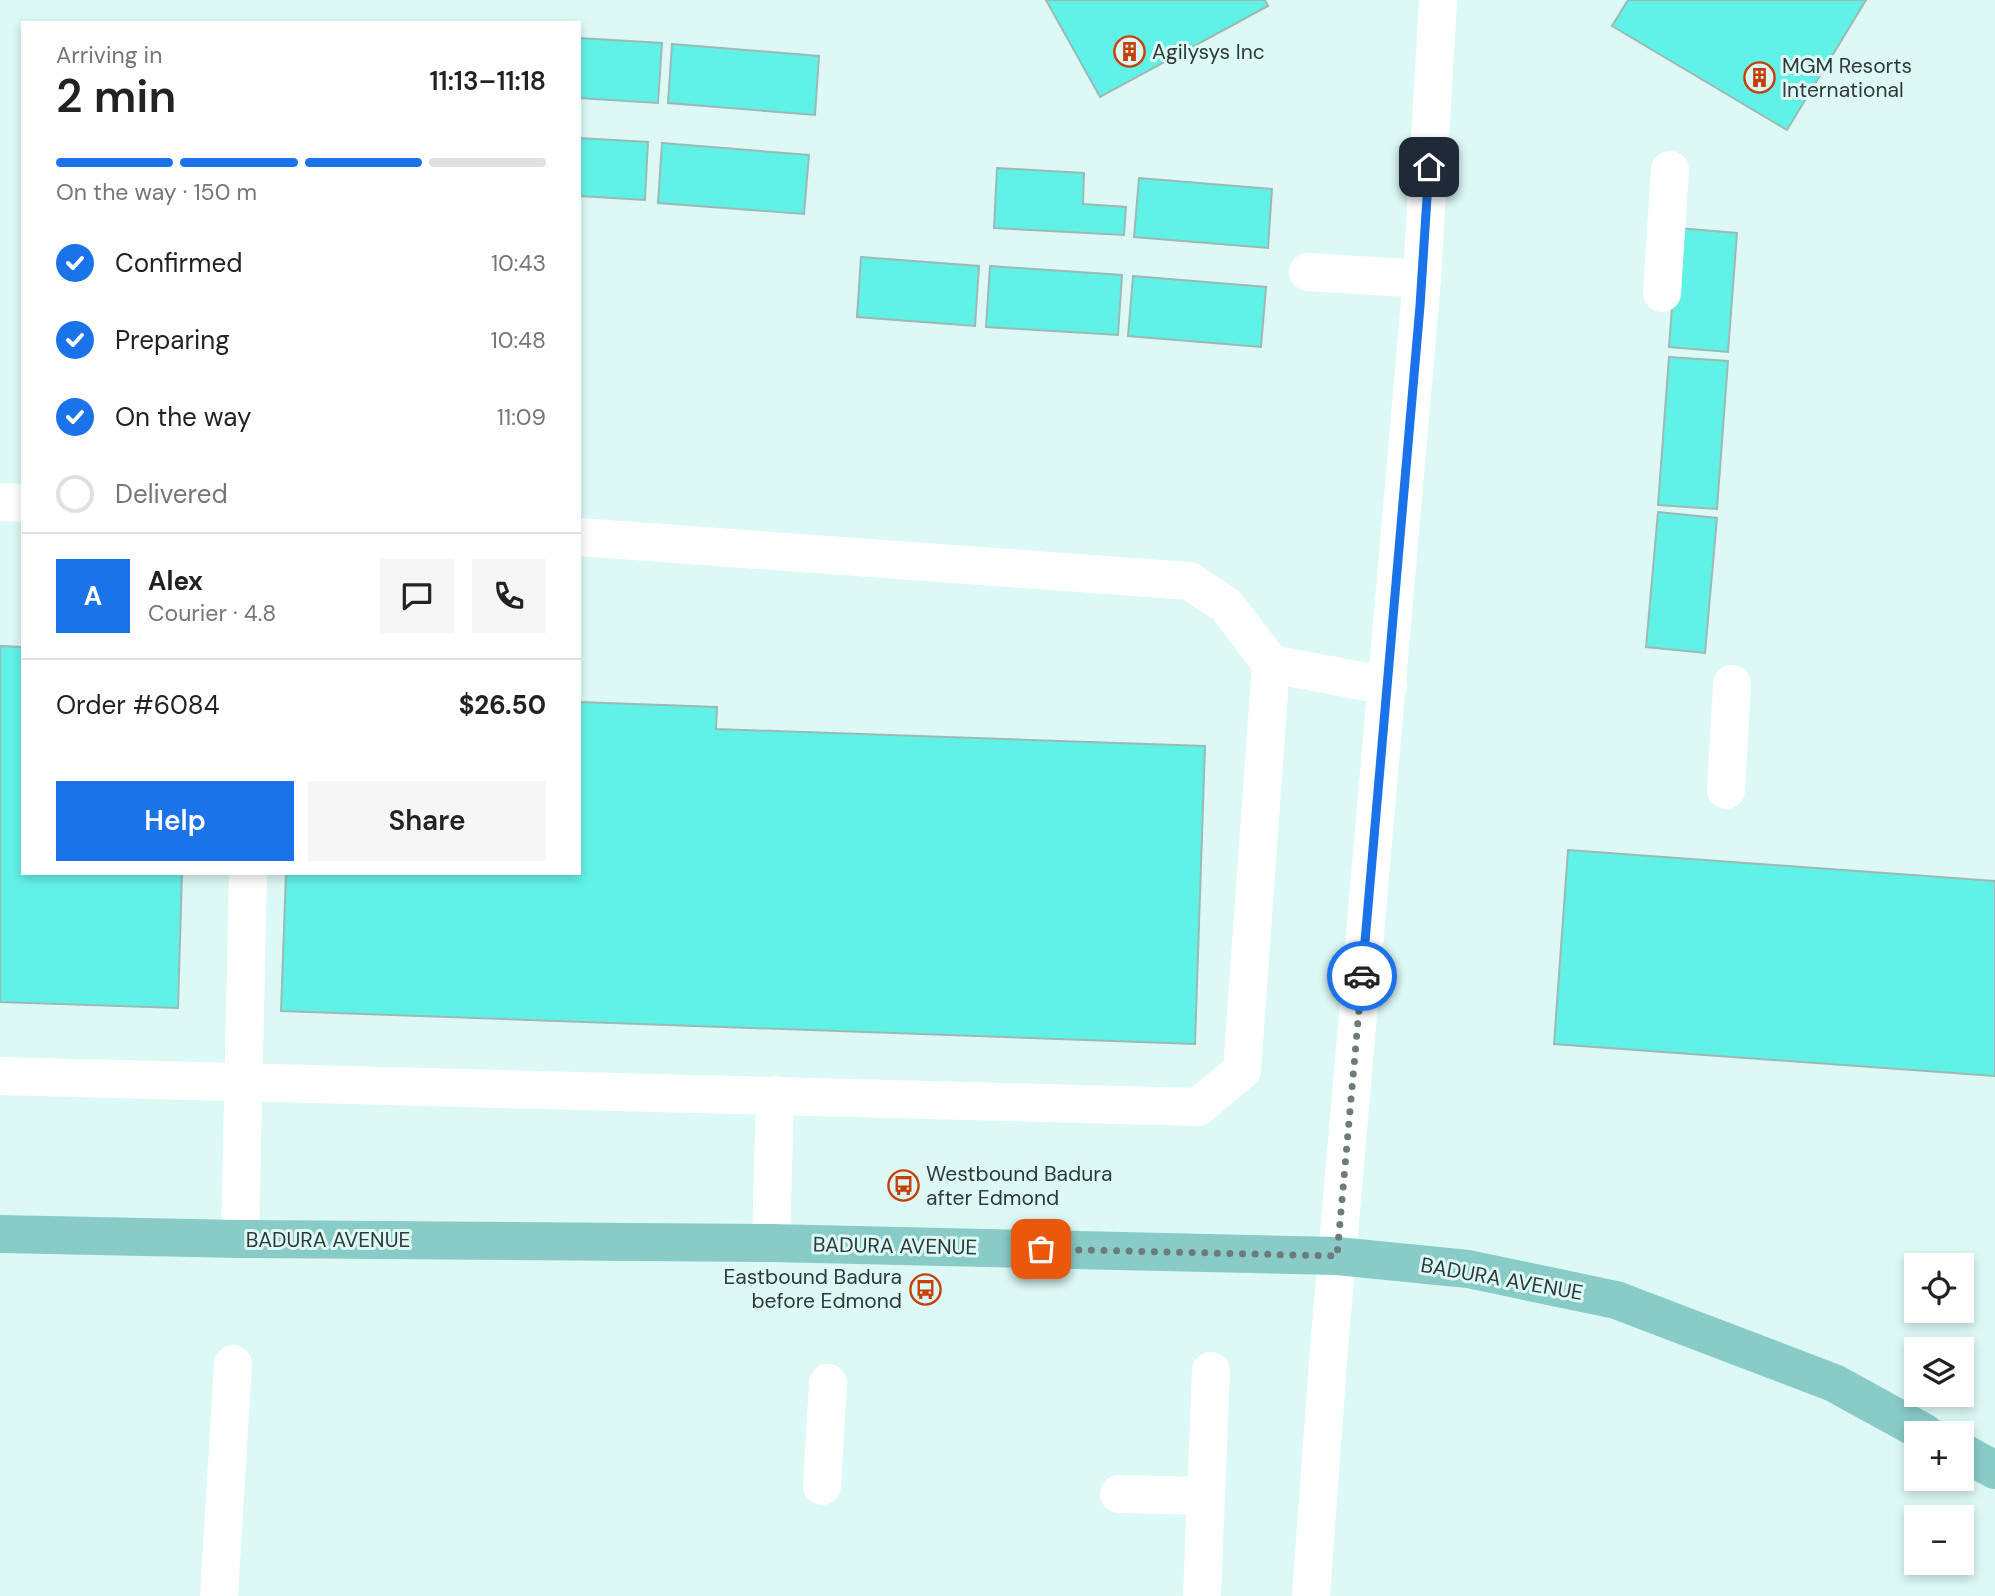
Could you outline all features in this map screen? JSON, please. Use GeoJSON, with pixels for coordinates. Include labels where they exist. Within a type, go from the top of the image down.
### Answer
{"type":"FeatureCollection","features":[{"type":"Feature","properties":{"kind":"main road","name":"BADURA AVENUE"},"geometry":{"type":"LineString","coordinates":[[0,1234],[240,1239],[771,1243],[1337,1256],[1468,1269],[1616,1300],[1834,1383],[1904,1421]]}},
{"type":"Feature","properties":{"kind":"main road"},"geometry":{"type":"LineString","coordinates":[[1974,1459],[1995,1470]]}},
{"type":"Feature","properties":{"kind":"street"},"geometry":{"type":"LineString","coordinates":[[1311,1596],[1337,1256],[1422,279],[1438,0]]}},
{"type":"Feature","properties":{"kind":"street"},"geometry":{"type":"LineString","coordinates":[[1662,293],[1670,170]]}},
{"type":"Feature","properties":{"kind":"street"},"geometry":{"type":"LineString","coordinates":[[1307,272],[1422,279]]}},
{"type":"Feature","properties":{"kind":"street"},"geometry":{"type":"LineString","coordinates":[[0,502],[21,503]]}},
{"type":"Feature","properties":{"kind":"street"},"geometry":{"type":"LineString","coordinates":[[0,1076],[1198,1107],[1241,1070],[1271,664],[1226,605],[1189,581],[581,537]]}},
{"type":"Feature","properties":{"kind":"street"},"geometry":{"type":"LineString","coordinates":[[1271,664],[1388,686]]}},
{"type":"Feature","properties":{"kind":"street"},"geometry":{"type":"LineString","coordinates":[[1726,790],[1732,684]]}},
{"type":"Feature","properties":{"kind":"street"},"geometry":{"type":"LineString","coordinates":[[240,1239],[248,875]]}},
{"type":"Feature","properties":{"kind":"street"},"geometry":{"type":"LineString","coordinates":[[771,1243],[775,1095]]}},
{"type":"Feature","properties":{"kind":"street"},"geometry":{"type":"LineString","coordinates":[[219,1596],[233,1364]]}},
{"type":"Feature","properties":{"kind":"street"},"geometry":{"type":"LineString","coordinates":[[1202,1596],[1211,1371]]}},
{"type":"Feature","properties":{"kind":"street"},"geometry":{"type":"LineString","coordinates":[[822,1486],[828,1382]]}},
{"type":"Feature","properties":{"kind":"street"},"geometry":{"type":"LineString","coordinates":[[1119,1494],[1204,1496]]}},
{"type":"Feature","properties":{"kind":"building","name":"Agilysys Inc"},"geometry":{"type":"Polygon","coordinates":[[[1046,0],[1265,0],[1268,6],[1100,97],[1046,0]]]}},
{"type":"Feature","properties":{"kind":"building","name":"MGM Resorts International"},"geometry":{"type":"Polygon","coordinates":[[[1628,0],[1866,0],[1787,130],[1612,26],[1628,0]]]}},
{"type":"Feature","properties":{"kind":"building"},"geometry":{"type":"Polygon","coordinates":[[[581,38],[662,43],[658,103],[581,98],[581,38]]]}},
{"type":"Feature","properties":{"kind":"building"},"geometry":{"type":"Polygon","coordinates":[[[672,44],[819,56],[815,115],[668,103],[672,44]]]}},
{"type":"Feature","properties":{"kind":"building"},"geometry":{"type":"Polygon","coordinates":[[[581,138],[648,142],[645,200],[581,196],[581,138]]]}},
{"type":"Feature","properties":{"kind":"building"},"geometry":{"type":"Polygon","coordinates":[[[662,143],[809,155],[804,214],[658,203],[662,143]]]}},
{"type":"Feature","properties":{"kind":"building"},"geometry":{"type":"Polygon","coordinates":[[[997,168],[1084,173],[1083,204],[1126,207],[1124,235],[994,228],[997,168]]]}},
{"type":"Feature","properties":{"kind":"building"},"geometry":{"type":"Polygon","coordinates":[[[1139,178],[1272,189],[1268,248],[1134,237],[1139,178]]]}},
{"type":"Feature","properties":{"kind":"building"},"geometry":{"type":"Polygon","coordinates":[[[1678,228],[1737,233],[1728,352],[1669,347],[1678,228]]]}},
{"type":"Feature","properties":{"kind":"building"},"geometry":{"type":"Polygon","coordinates":[[[861,257],[979,266],[975,326],[857,317],[861,257]]]}},
{"type":"Feature","properties":{"kind":"building"},"geometry":{"type":"Polygon","coordinates":[[[990,266],[1122,275],[1118,335],[986,327],[990,266]]]}},
{"type":"Feature","properties":{"kind":"building"},"geometry":{"type":"Polygon","coordinates":[[[1133,276],[1266,287],[1261,347],[1128,336],[1133,276]]]}},
{"type":"Feature","properties":{"kind":"building"},"geometry":{"type":"Polygon","coordinates":[[[1669,357],[1728,361],[1717,509],[1658,505],[1669,357]]]}},
{"type":"Feature","properties":{"kind":"building"},"geometry":{"type":"Polygon","coordinates":[[[1658,512],[1717,518],[1705,653],[1646,647],[1658,512]]]}},
{"type":"Feature","properties":{"kind":"building"},"geometry":{"type":"Polygon","coordinates":[[[0,646],[21,647],[21,875],[182,875],[178,1008],[0,1002],[0,646]]]}},
{"type":"Feature","properties":{"kind":"building"},"geometry":{"type":"Polygon","coordinates":[[[581,702],[717,707],[716,729],[1205,746],[1195,1044],[281,1011],[286,875],[581,875],[581,702]]]}},
{"type":"Feature","properties":{"kind":"building"},"geometry":{"type":"Polygon","coordinates":[[[1568,850],[1995,881],[1995,1076],[1554,1044],[1568,850]]]}},
{"type":"Feature","properties":{"kind":"way so far"},"geometry":{"type":"LineString","coordinates":[[1041,1249],[1337,1256],[1362,976]]}},
{"type":"Feature","properties":{"kind":"place","name":"Agilysys Inc"},"geometry":{"type":"Point","coordinates":[1129,52]}},
{"type":"Feature","properties":{"kind":"place","name":"MGM Resorts International"},"geometry":{"type":"Point","coordinates":[1759,78]}},
{"type":"Feature","properties":{"kind":"place","name":"Westbound Badura after Edmond"},"geometry":{"type":"Point","coordinates":[903,1186]}},
{"type":"Feature","properties":{"kind":"place","name":"Eastbound Badura before Edmond"},"geometry":{"type":"Point","coordinates":[925,1289]}},
{"type":"Feature","properties":{"kind":"route"},"geometry":{"type":"LineString","coordinates":[[1362,976],[1420,306],[1429,167]]}}]}
